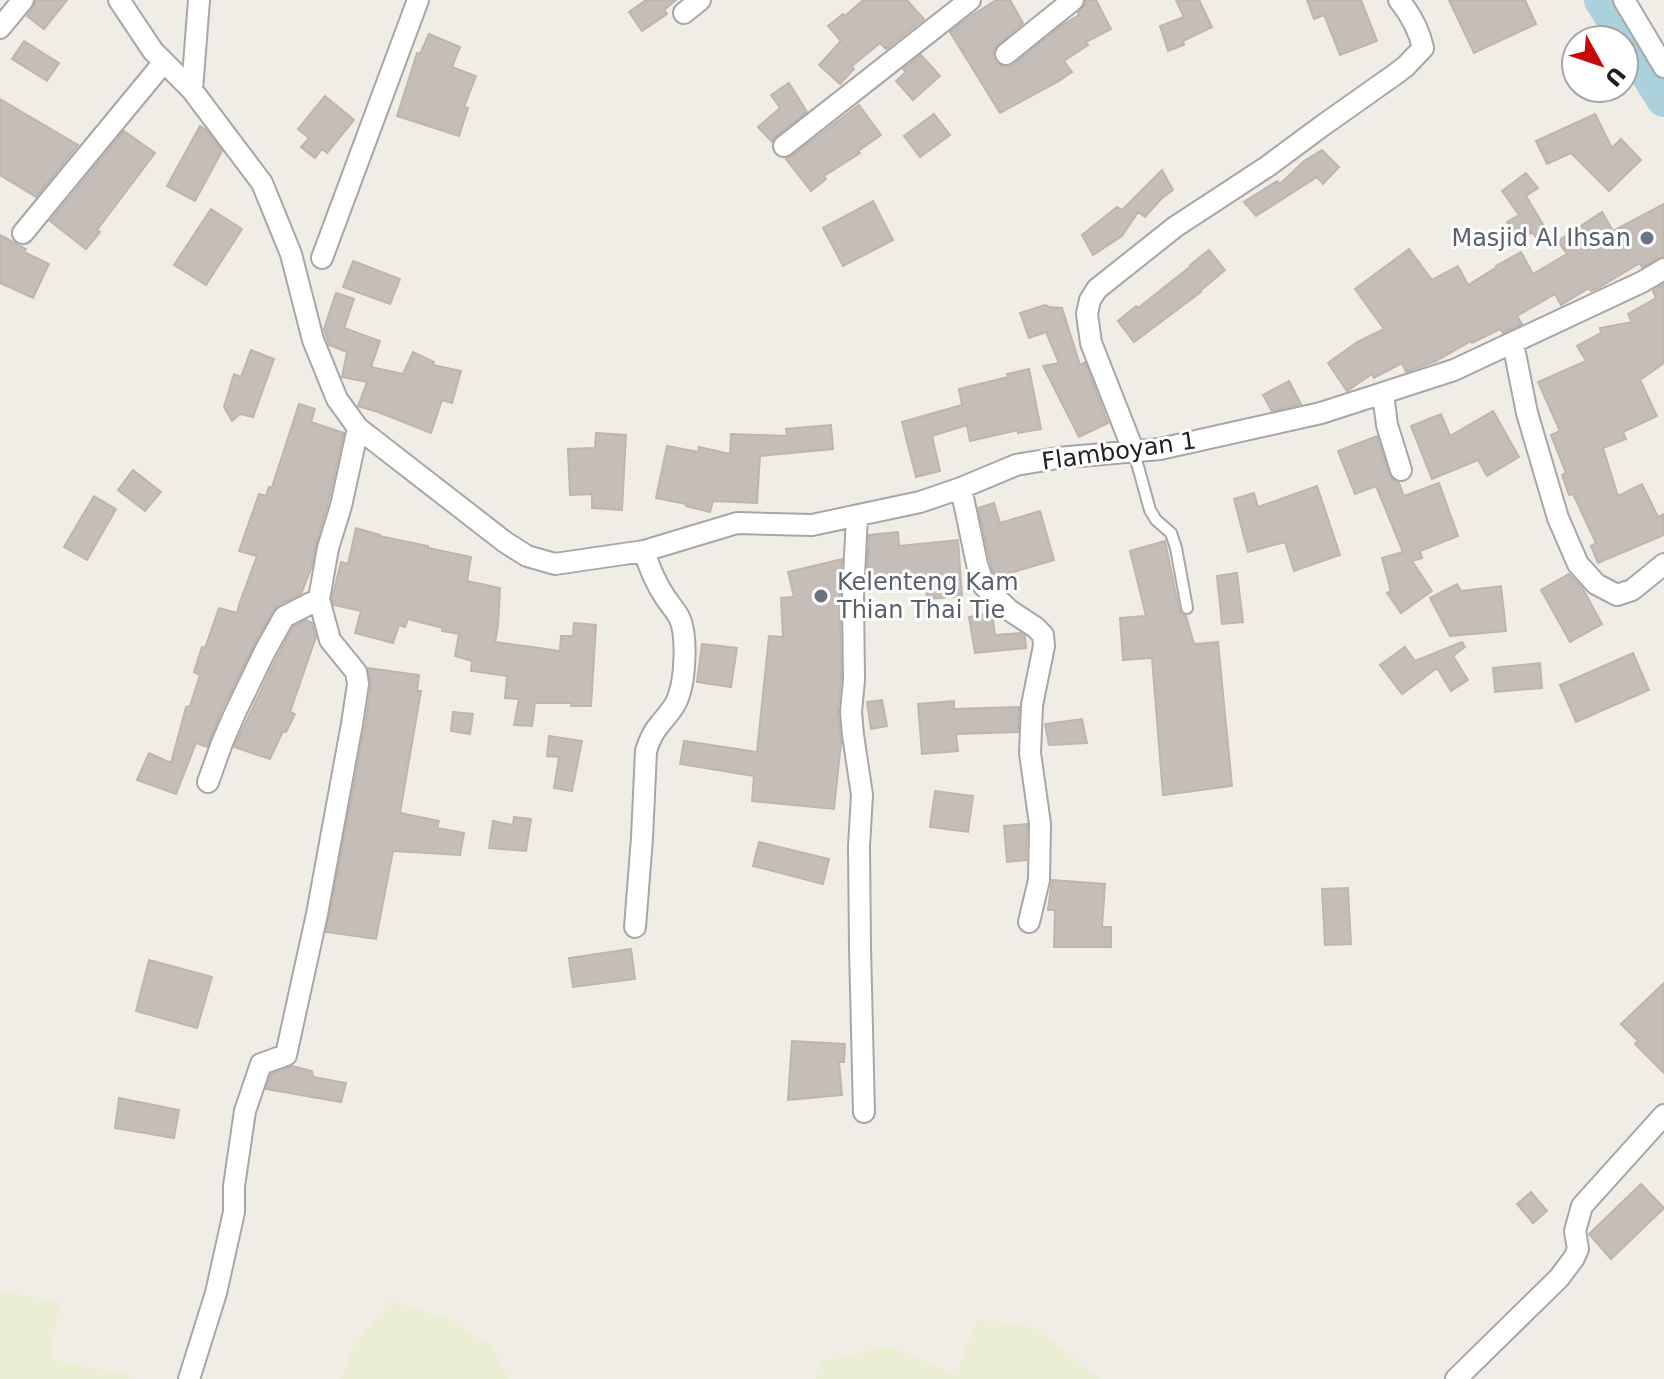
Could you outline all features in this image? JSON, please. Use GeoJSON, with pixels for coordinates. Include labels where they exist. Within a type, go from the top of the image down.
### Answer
{"type":"FeatureCollection","features":[{"type":"Feature","properties":{"kind":"street"},"geometry":{"type":"LineString","coordinates":[[0,28],[23,0]]}},
{"type":"Feature","properties":{"kind":"street"},"geometry":{"type":"LineString","coordinates":[[119,0],[153,51],[192,90],[262,183],[291,254],[313,340],[337,399],[358,428],[341,506],[328,548],[319,599],[330,640],[356,672],[358,684],[350,737],[317,914],[286,1055],[261,1064],[245,1111],[234,1186],[234,1212],[216,1293],[189,1379]]}},
{"type":"Feature","properties":{"kind":"street"},"geometry":{"type":"LineString","coordinates":[[192,90],[199,0]]}},
{"type":"Feature","properties":{"kind":"street"},"geometry":{"type":"LineString","coordinates":[[291,254],[328,261],[418,0]]}},
{"type":"Feature","properties":{"kind":"street"},"geometry":{"type":"LineString","coordinates":[[784,146],[970,0]]}},
{"type":"Feature","properties":{"kind":"street"},"geometry":{"type":"LineString","coordinates":[[1006,54],[1073,0]]}},
{"type":"Feature","properties":{"kind":"street"},"geometry":{"type":"LineString","coordinates":[[1134,452],[1091,343],[1087,314],[1090,300],[1097,289],[1175,227],[1290,151],[1406,66],[1423,48],[1412,16],[1399,0]]}},
{"type":"Feature","properties":{"kind":"street"},"geometry":{"type":"LineString","coordinates":[[1624,0],[1664,67]]}},
{"type":"Feature","properties":{"kind":"street"},"geometry":{"type":"LineString","coordinates":[[23,233],[164,62]]}},
{"type":"Feature","properties":{"kind":"street","name":"Flamboyan 1"},"geometry":{"type":"LineString","coordinates":[[358,428],[505,542],[527,556],[555,564],[644,551],[737,523],[812,525],[920,502],[1016,465],[1160,449],[1321,413],[1454,370],[1664,269]]}},
{"type":"Feature","properties":{"kind":"street"},"geometry":{"type":"LineString","coordinates":[[1513,343],[1527,413],[1558,518],[1578,564],[1596,584],[1617,595],[1632,590],[1664,564]]}},
{"type":"Feature","properties":{"kind":"street"},"geometry":{"type":"LineString","coordinates":[[1383,394],[1387,425],[1401,470]]}},
{"type":"Feature","properties":{"kind":"street"},"geometry":{"type":"LineString","coordinates":[[961,488],[984,586],[1009,610],[1043,635],[1044,646],[1032,705],[1030,753],[1040,824],[1039,880],[1029,922]]}},
{"type":"Feature","properties":{"kind":"street"},"geometry":{"type":"LineString","coordinates":[[857,516],[851,712],[863,813],[859,846],[859,918],[864,1112]]}},
{"type":"Feature","properties":{"kind":"street"},"geometry":{"type":"LineString","coordinates":[[635,927],[646,751],[658,725],[678,700],[685,656],[681,620],[657,583],[644,551]]}},
{"type":"Feature","properties":{"kind":"street"},"geometry":{"type":"LineString","coordinates":[[208,782],[231,723],[284,617],[319,599]]}},
{"type":"Feature","properties":{"kind":"street"},"geometry":{"type":"LineString","coordinates":[[1456,1379],[1559,1278],[1578,1249],[1575,1231],[1582,1206],[1664,1115]]}},
{"type":"Feature","properties":{"kind":"lane"},"geometry":{"type":"LineString","coordinates":[[1134,452],[1150,510],[1171,533],[1187,608]]}},
{"type":"Feature","properties":{"kind":"green space"},"geometry":{"type":"Polygon","coordinates":[[[0,1290],[60,1302],[51,1360],[131,1375],[129,1379],[0,1379],[0,1290]]]}},
{"type":"Feature","properties":{"kind":"green space"},"geometry":{"type":"Polygon","coordinates":[[[390,1301],[448,1318],[490,1344],[510,1379],[341,1379],[353,1346],[390,1301]]]}},
{"type":"Feature","properties":{"kind":"green space"},"geometry":{"type":"Polygon","coordinates":[[[977,1319],[1036,1328],[1101,1379],[815,1379],[819,1362],[889,1346],[956,1374],[977,1319]]]}},
{"type":"Feature","properties":{"kind":"building"},"geometry":{"type":"Polygon","coordinates":[[[36,0],[67,0],[44,29],[27,16],[36,0]]]}},
{"type":"Feature","properties":{"kind":"building"},"geometry":{"type":"Polygon","coordinates":[[[646,0],[676,0],[664,10],[667,14],[642,31],[629,12],[646,0]]]}},
{"type":"Feature","properties":{"kind":"building"},"geometry":{"type":"Polygon","coordinates":[[[863,0],[907,0],[924,19],[886,49],[880,43],[852,66],[854,69],[840,84],[819,65],[841,41],[828,26],[863,0]]]}},
{"type":"Feature","properties":{"kind":"building"},"geometry":{"type":"Polygon","coordinates":[[[996,0],[1010,0],[1023,23],[994,49],[993,57],[1002,66],[1014,64],[1079,15],[1086,0],[1096,0],[1111,29],[1086,42],[1088,45],[1064,61],[1072,72],[1000,113],[950,32],[996,0]]]}},
{"type":"Feature","properties":{"kind":"building"},"geometry":{"type":"Polygon","coordinates":[[[1176,0],[1199,0],[1212,27],[1168,51],[1160,26],[1184,17],[1176,0]]]}},
{"type":"Feature","properties":{"kind":"building"},"geometry":{"type":"Polygon","coordinates":[[[1307,0],[1361,0],[1377,41],[1340,55],[1324,15],[1314,19],[1307,0]]]}},
{"type":"Feature","properties":{"kind":"building"},"geometry":{"type":"Polygon","coordinates":[[[1449,0],[1525,0],[1536,24],[1474,53],[1449,0]]]}},
{"type":"Feature","properties":{"kind":"building"},"geometry":{"type":"Polygon","coordinates":[[[429,34],[460,47],[452,67],[476,76],[464,107],[468,108],[459,136],[397,116],[417,53],[420,54],[429,34]]]}},
{"type":"Feature","properties":{"kind":"building"},"geometry":{"type":"Polygon","coordinates":[[[24,41],[59,63],[47,81],[12,59],[24,41]]]}},
{"type":"Feature","properties":{"kind":"building"},"geometry":{"type":"Polygon","coordinates":[[[921,55],[940,76],[913,100],[896,81],[906,72],[903,69],[921,55]]]}},
{"type":"Feature","properties":{"kind":"building"},"geometry":{"type":"Polygon","coordinates":[[[789,83],[807,112],[772,142],[758,127],[780,108],[771,95],[789,83]]]}},
{"type":"Feature","properties":{"kind":"building"},"geometry":{"type":"Polygon","coordinates":[[[325,96],[354,120],[327,153],[322,149],[315,158],[301,147],[309,138],[298,129],[325,96]]]}},
{"type":"Feature","properties":{"kind":"building"},"geometry":{"type":"Polygon","coordinates":[[[0,99],[78,145],[36,197],[0,175],[0,99]]]}},
{"type":"Feature","properties":{"kind":"building"},"geometry":{"type":"Polygon","coordinates":[[[859,105],[881,135],[824,176],[826,179],[811,191],[786,159],[859,105]]]}},
{"type":"Feature","properties":{"kind":"building"},"geometry":{"type":"Polygon","coordinates":[[[934,114],[950,135],[920,157],[904,136],[934,114]]]}},
{"type":"Feature","properties":{"kind":"building"},"geometry":{"type":"Polygon","coordinates":[[[1595,114],[1612,148],[1621,139],[1641,160],[1609,191],[1571,153],[1547,164],[1536,141],[1595,114]]]}},
{"type":"Feature","properties":{"kind":"building"},"geometry":{"type":"Polygon","coordinates":[[[200,126],[222,151],[195,201],[167,186],[200,126]]]}},
{"type":"Feature","properties":{"kind":"building"},"geometry":{"type":"Polygon","coordinates":[[[124,131],[155,153],[86,249],[50,221],[124,131]]]}},
{"type":"Feature","properties":{"kind":"building"},"geometry":{"type":"Polygon","coordinates":[[[1322,150],[1339,167],[1323,184],[1317,177],[1256,216],[1244,202],[1277,181],[1280,184],[1304,161],[1322,150]]]}},
{"type":"Feature","properties":{"kind":"building"},"geometry":{"type":"Polygon","coordinates":[[[1162,170],[1173,190],[1145,217],[1138,212],[1122,236],[1093,255],[1082,235],[1117,207],[1122,210],[1162,170]]]}},
{"type":"Feature","properties":{"kind":"building"},"geometry":{"type":"Polygon","coordinates":[[[1526,173],[1538,188],[1526,196],[1551,238],[1541,244],[1532,232],[1518,241],[1507,222],[1519,215],[1502,191],[1526,173]]]}},
{"type":"Feature","properties":{"kind":"building"},"geometry":{"type":"Polygon","coordinates":[[[873,201],[893,240],[843,266],[823,228],[873,201]]]}},
{"type":"Feature","properties":{"kind":"building"},"geometry":{"type":"Polygon","coordinates":[[[1664,204],[1664,256],[1642,267],[1640,263],[1561,305],[1555,294],[1517,316],[1522,324],[1503,333],[1500,329],[1436,361],[1406,372],[1402,363],[1374,378],[1372,374],[1347,391],[1328,363],[1357,342],[1384,329],[1355,289],[1409,249],[1432,280],[1458,266],[1468,285],[1521,252],[1533,274],[1567,254],[1558,241],[1602,212],[1613,231],[1664,204]]]}},
{"type":"Feature","properties":{"kind":"building"},"geometry":{"type":"Polygon","coordinates":[[[211,209],[242,229],[206,285],[174,265],[211,209]]]}},
{"type":"Feature","properties":{"kind":"building"},"geometry":{"type":"Polygon","coordinates":[[[0,235],[26,249],[24,252],[49,264],[33,298],[0,283],[0,235]]]}},
{"type":"Feature","properties":{"kind":"building"},"geometry":{"type":"Polygon","coordinates":[[[1209,250],[1225,270],[1134,342],[1118,321],[1209,250]]]}},
{"type":"Feature","properties":{"kind":"building"},"geometry":{"type":"Polygon","coordinates":[[[353,261],[400,279],[390,304],[343,287],[353,261]]]}},
{"type":"Feature","properties":{"kind":"building"},"geometry":{"type":"Polygon","coordinates":[[[1664,284],[1664,363],[1640,380],[1657,416],[1623,432],[1626,439],[1603,448],[1618,496],[1642,484],[1658,517],[1664,514],[1664,535],[1598,563],[1591,546],[1596,543],[1573,494],[1569,495],[1562,475],[1566,473],[1551,435],[1560,431],[1538,382],[1586,361],[1577,346],[1601,333],[1600,328],[1632,322],[1628,314],[1656,298],[1653,291],[1664,284]]]}},
{"type":"Feature","properties":{"kind":"building"},"geometry":{"type":"Polygon","coordinates":[[[336,293],[354,299],[344,328],[380,341],[371,367],[403,374],[413,352],[434,362],[433,365],[461,371],[452,403],[442,400],[431,433],[358,406],[367,382],[342,377],[347,352],[329,345],[324,329],[336,293]]]}},
{"type":"Feature","properties":{"kind":"building"},"geometry":{"type":"Polygon","coordinates":[[[1045,305],[1062,308],[1080,365],[1085,362],[1108,423],[1079,437],[1043,366],[1059,363],[1046,332],[1029,338],[1020,313],[1045,305]]]}},
{"type":"Feature","properties":{"kind":"building"},"geometry":{"type":"Polygon","coordinates":[[[251,350],[274,359],[253,417],[240,414],[232,421],[224,407],[234,374],[241,377],[251,350]]]}},
{"type":"Feature","properties":{"kind":"building"},"geometry":{"type":"Polygon","coordinates":[[[1029,369],[1041,429],[1018,433],[1018,430],[970,441],[967,425],[932,436],[940,471],[916,477],[902,422],[962,405],[959,389],[1029,369]]]}},
{"type":"Feature","properties":{"kind":"building"},"geometry":{"type":"Polygon","coordinates":[[[1289,381],[1301,404],[1272,411],[1263,395],[1289,381]]]}},
{"type":"Feature","properties":{"kind":"building"},"geometry":{"type":"Polygon","coordinates":[[[299,404],[315,409],[311,422],[344,433],[312,566],[301,594],[278,605],[273,611],[223,707],[207,747],[196,743],[176,794],[137,780],[149,753],[171,763],[186,707],[190,706],[200,675],[194,672],[219,608],[237,613],[257,556],[239,551],[259,494],[266,496],[269,487],[272,487],[299,404]]]}},
{"type":"Feature","properties":{"kind":"building"},"geometry":{"type":"Polygon","coordinates":[[[1493,411],[1519,457],[1487,476],[1478,460],[1432,479],[1411,426],[1441,414],[1450,436],[1493,411]]]}},
{"type":"Feature","properties":{"kind":"building"},"geometry":{"type":"Polygon","coordinates":[[[831,425],[833,449],[760,456],[757,503],[713,501],[710,512],[656,498],[667,446],[698,452],[699,447],[730,454],[731,434],[787,436],[786,429],[831,425]]]}},
{"type":"Feature","properties":{"kind":"building"},"geometry":{"type":"Polygon","coordinates":[[[596,433],[626,435],[622,510],[592,508],[592,494],[570,495],[568,449],[595,448],[596,433]]]}},
{"type":"Feature","properties":{"kind":"building"},"geometry":{"type":"Polygon","coordinates":[[[1377,436],[1389,474],[1399,483],[1404,496],[1439,483],[1458,536],[1420,551],[1422,558],[1412,561],[1432,591],[1401,613],[1387,593],[1391,591],[1382,558],[1403,552],[1376,486],[1355,494],[1338,451],[1377,436]]]}},
{"type":"Feature","properties":{"kind":"building"},"geometry":{"type":"Polygon","coordinates":[[[133,470],[161,492],[145,511],[118,490],[133,470]]]}},
{"type":"Feature","properties":{"kind":"building"},"geometry":{"type":"Polygon","coordinates":[[[1317,486],[1340,555],[1294,571],[1285,542],[1248,552],[1234,499],[1254,493],[1258,507],[1317,486]]]}},
{"type":"Feature","properties":{"kind":"building"},"geometry":{"type":"Polygon","coordinates":[[[94,496],[116,509],[87,560],[64,547],[94,496]]]}},
{"type":"Feature","properties":{"kind":"building"},"geometry":{"type":"Polygon","coordinates":[[[994,503],[1000,523],[1040,511],[1054,560],[1010,573],[1014,583],[1004,587],[995,579],[978,508],[994,503]]]}},
{"type":"Feature","properties":{"kind":"building"},"geometry":{"type":"Polygon","coordinates":[[[356,528],[471,557],[467,581],[500,588],[495,642],[560,651],[561,636],[573,636],[574,623],[596,625],[591,706],[535,703],[532,726],[514,725],[519,699],[505,698],[507,676],[471,671],[472,661],[455,656],[459,634],[408,619],[405,627],[399,625],[393,643],[355,633],[361,611],[334,605],[332,598],[341,562],[348,564],[356,528]]]}},
{"type":"Feature","properties":{"kind":"building"},"geometry":{"type":"Polygon","coordinates":[[[898,532],[899,546],[958,540],[962,596],[927,599],[926,583],[866,589],[869,535],[898,532]]]}},
{"type":"Feature","properties":{"kind":"building"},"geometry":{"type":"Polygon","coordinates":[[[1165,541],[1179,609],[1186,616],[1194,644],[1218,642],[1232,786],[1163,795],[1152,658],[1123,660],[1120,618],[1146,616],[1130,551],[1165,541]]]}},
{"type":"Feature","properties":{"kind":"building"},"geometry":{"type":"Polygon","coordinates":[[[842,559],[838,711],[841,743],[834,809],[752,801],[754,776],[680,764],[684,741],[757,752],[769,636],[783,637],[781,598],[794,597],[788,572],[842,559]]]}},
{"type":"Feature","properties":{"kind":"building"},"geometry":{"type":"Polygon","coordinates":[[[1237,573],[1243,622],[1222,624],[1217,576],[1237,573]]]}},
{"type":"Feature","properties":{"kind":"building"},"geometry":{"type":"Polygon","coordinates":[[[1569,574],[1583,589],[1602,624],[1570,642],[1541,590],[1569,574]]]}},
{"type":"Feature","properties":{"kind":"building"},"geometry":{"type":"Polygon","coordinates":[[[1457,584],[1461,591],[1501,586],[1506,631],[1450,636],[1430,598],[1457,584]]]}},
{"type":"Feature","properties":{"kind":"building"},"geometry":{"type":"Polygon","coordinates":[[[992,613],[995,635],[1021,633],[1025,636],[1026,648],[975,653],[969,617],[992,613]]]}},
{"type":"Feature","properties":{"kind":"building"},"geometry":{"type":"Polygon","coordinates":[[[306,620],[312,623],[316,637],[290,712],[295,714],[286,732],[283,731],[270,759],[234,747],[293,627],[306,620]]]}},
{"type":"Feature","properties":{"kind":"building"},"geometry":{"type":"Polygon","coordinates":[[[1462,642],[1465,647],[1453,656],[1468,680],[1451,691],[1437,668],[1402,694],[1380,665],[1405,647],[1415,661],[1462,642]]]}},
{"type":"Feature","properties":{"kind":"building"},"geometry":{"type":"Polygon","coordinates":[[[702,644],[737,648],[731,687],[697,682],[702,644]]]}},
{"type":"Feature","properties":{"kind":"building"},"geometry":{"type":"Polygon","coordinates":[[[1633,653],[1649,690],[1576,722],[1560,685],[1633,653]]]}},
{"type":"Feature","properties":{"kind":"building"},"geometry":{"type":"Polygon","coordinates":[[[1540,663],[1542,688],[1495,692],[1493,668],[1540,663]]]}},
{"type":"Feature","properties":{"kind":"building"},"geometry":{"type":"Polygon","coordinates":[[[368,668],[419,675],[417,691],[421,691],[400,813],[439,821],[437,828],[464,833],[460,855],[393,851],[376,939],[326,932],[365,726],[371,686],[368,668]]]}},
{"type":"Feature","properties":{"kind":"building"},"geometry":{"type":"Polygon","coordinates":[[[882,700],[887,726],[871,729],[867,702],[882,700]]]}},
{"type":"Feature","properties":{"kind":"building"},"geometry":{"type":"Polygon","coordinates":[[[954,701],[954,709],[1019,707],[1018,732],[956,734],[958,751],[922,754],[918,704],[954,701]]]}},
{"type":"Feature","properties":{"kind":"building"},"geometry":{"type":"Polygon","coordinates":[[[453,712],[473,714],[470,734],[451,731],[453,712]]]}},
{"type":"Feature","properties":{"kind":"building"},"geometry":{"type":"Polygon","coordinates":[[[1082,719],[1087,743],[1049,745],[1045,724],[1082,719]]]}},
{"type":"Feature","properties":{"kind":"building"},"geometry":{"type":"Polygon","coordinates":[[[549,736],[582,741],[572,791],[554,788],[559,757],[547,756],[549,736]]]}},
{"type":"Feature","properties":{"kind":"building"},"geometry":{"type":"Polygon","coordinates":[[[935,791],[973,796],[968,832],[930,827],[935,791]]]}},
{"type":"Feature","properties":{"kind":"building"},"geometry":{"type":"Polygon","coordinates":[[[514,817],[531,819],[526,851],[489,848],[493,821],[513,825],[514,817]]]}},
{"type":"Feature","properties":{"kind":"building"},"geometry":{"type":"Polygon","coordinates":[[[1027,824],[1026,860],[1007,862],[1004,826],[1027,824]]]}},
{"type":"Feature","properties":{"kind":"building"},"geometry":{"type":"Polygon","coordinates":[[[759,842],[829,859],[823,884],[753,866],[759,842]]]}},
{"type":"Feature","properties":{"kind":"building"},"geometry":{"type":"Polygon","coordinates":[[[1052,880],[1105,884],[1102,927],[1111,927],[1111,947],[1054,947],[1055,910],[1048,910],[1052,880]]]}},
{"type":"Feature","properties":{"kind":"building"},"geometry":{"type":"Polygon","coordinates":[[[1348,888],[1351,944],[1325,945],[1322,889],[1348,888]]]}},
{"type":"Feature","properties":{"kind":"building"},"geometry":{"type":"Polygon","coordinates":[[[631,949],[635,979],[573,987],[569,958],[631,949]]]}},
{"type":"Feature","properties":{"kind":"building"},"geometry":{"type":"Polygon","coordinates":[[[149,960],[212,977],[197,1028],[136,1011],[149,960]]]}},
{"type":"Feature","properties":{"kind":"building"},"geometry":{"type":"Polygon","coordinates":[[[1664,983],[1664,1073],[1635,1044],[1638,1041],[1621,1024],[1664,983]]]}},
{"type":"Feature","properties":{"kind":"building"},"geometry":{"type":"Polygon","coordinates":[[[792,1041],[845,1044],[844,1062],[839,1062],[842,1095],[788,1100],[792,1041]]]}},
{"type":"Feature","properties":{"kind":"building"},"geometry":{"type":"Polygon","coordinates":[[[292,1066],[312,1071],[313,1077],[346,1083],[341,1102],[266,1089],[271,1074],[292,1066]]]}},
{"type":"Feature","properties":{"kind":"building"},"geometry":{"type":"Polygon","coordinates":[[[119,1098],[179,1110],[174,1138],[115,1128],[119,1098]]]}},
{"type":"Feature","properties":{"kind":"building"},"geometry":{"type":"Polygon","coordinates":[[[1641,1184],[1664,1208],[1611,1259],[1589,1234],[1641,1184]]]}},
{"type":"Feature","properties":{"kind":"building"},"geometry":{"type":"Polygon","coordinates":[[[1531,1192],[1547,1211],[1533,1223],[1517,1204],[1531,1192]]]}},
{"type":"Feature","properties":{"kind":"waterway"},"geometry":{"type":"LineString","coordinates":[[1602,0],[1664,99]]}},
{"type":"Feature","properties":{"kind":"place","name":"Masjid Al Ihsan"},"geometry":{"type":"Point","coordinates":[1647,238]}},
{"type":"Feature","properties":{"kind":"place","name":"Kelenteng Kam Thian Thai Tie"},"geometry":{"type":"Point","coordinates":[821,596]}}]}
